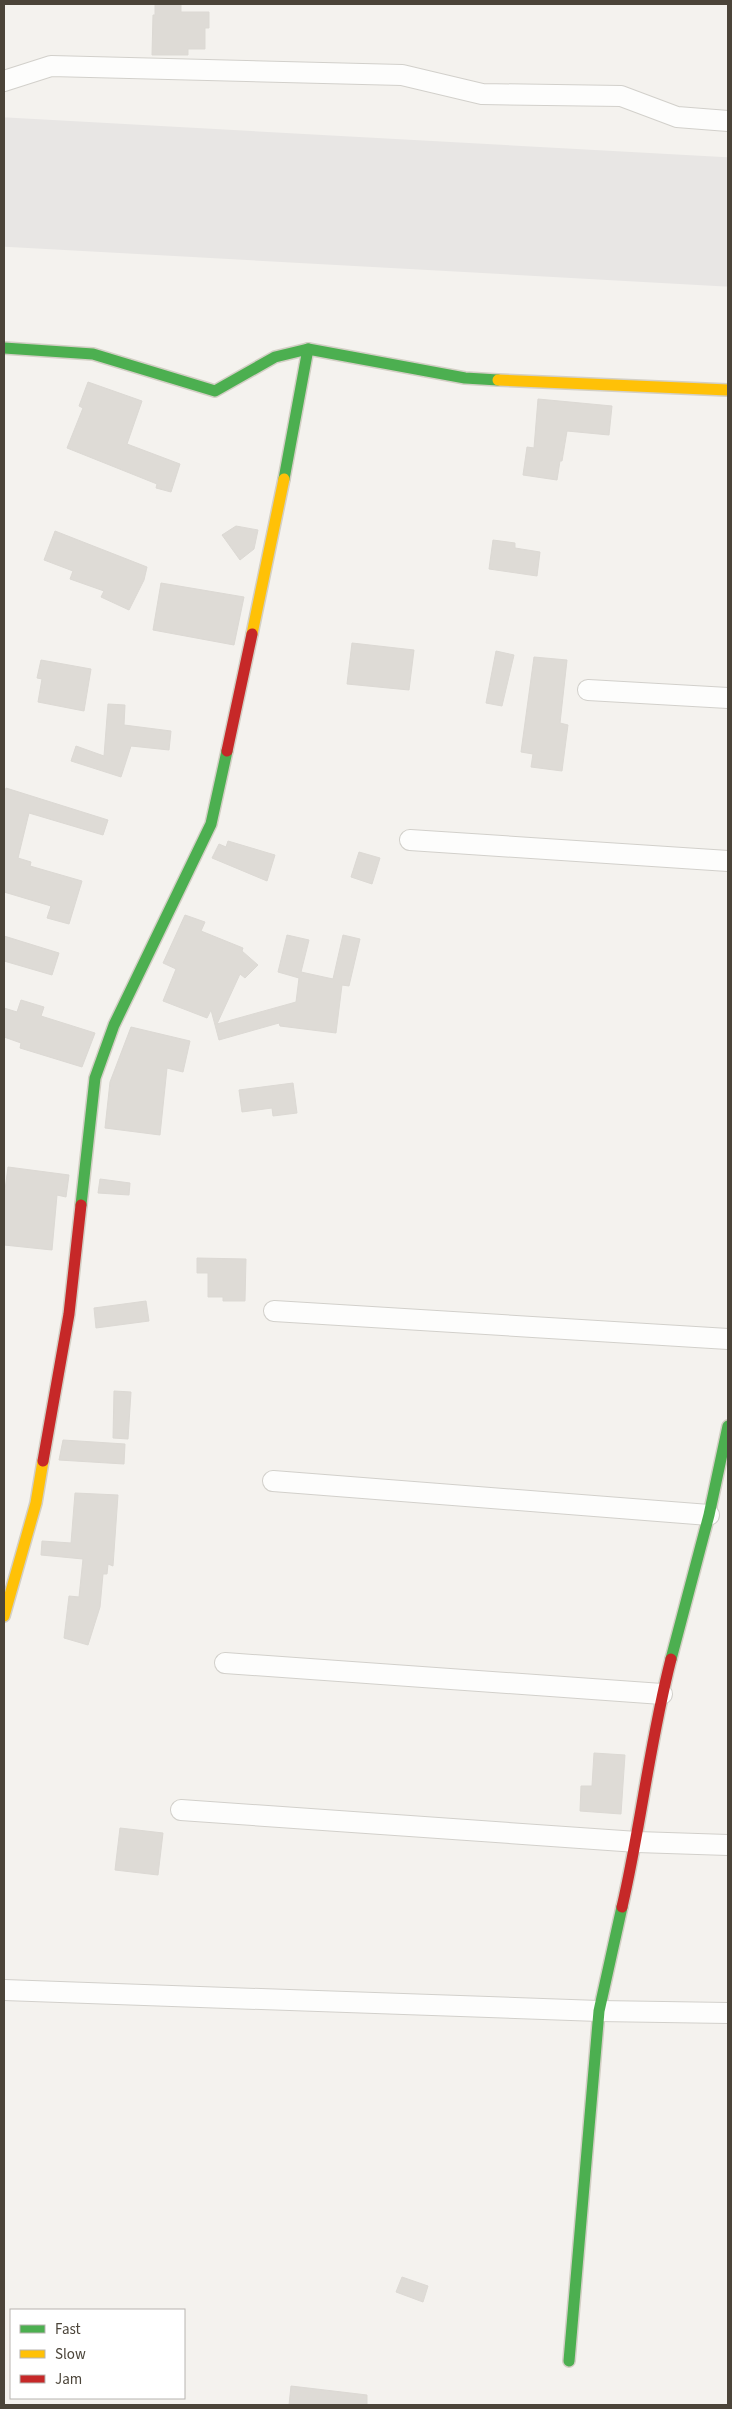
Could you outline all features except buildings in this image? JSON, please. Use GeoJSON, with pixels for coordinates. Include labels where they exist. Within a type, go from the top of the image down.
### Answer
{"type":"FeatureCollection","features":[{"type":"Feature","properties":{"kind":"street"},"geometry":{"type":"LineString","coordinates":[[4,81],[51,66],[402,75],[482,94],[621,96],[677,117],[728,122]]}},
{"type":"Feature","properties":{"kind":"street"},"geometry":{"type":"LineString","coordinates":[[4,348],[93,354],[216,391],[275,357],[308,349],[465,378],[728,390]]}},
{"type":"Feature","properties":{"kind":"street"},"geometry":{"type":"LineString","coordinates":[[4,1616],[36,1503],[69,1314],[95,1078],[114,1025],[211,824],[268,562],[308,349]]}},
{"type":"Feature","properties":{"kind":"street"},"geometry":{"type":"LineString","coordinates":[[588,690],[728,698]]}},
{"type":"Feature","properties":{"kind":"street"},"geometry":{"type":"LineString","coordinates":[[410,840],[728,861]]}},
{"type":"Feature","properties":{"kind":"street"},"geometry":{"type":"LineString","coordinates":[[274,1311],[728,1339]]}},
{"type":"Feature","properties":{"kind":"street"},"geometry":{"type":"LineString","coordinates":[[569,2361],[598,2011],[637,1842],[662,1694],[709,1515],[728,1426]]}},
{"type":"Feature","properties":{"kind":"street"},"geometry":{"type":"LineString","coordinates":[[273,1481],[709,1515]]}},
{"type":"Feature","properties":{"kind":"street"},"geometry":{"type":"LineString","coordinates":[[224,1663],[662,1694]]}},
{"type":"Feature","properties":{"kind":"street"},"geometry":{"type":"LineString","coordinates":[[181,1810],[637,1842],[728,1845]]}},
{"type":"Feature","properties":{"kind":"street"},"geometry":{"type":"LineString","coordinates":[[4,1990],[598,2011],[728,2013]]}},
{"type":"Feature","properties":{"kind":"runway"},"geometry":{"type":"LineString","coordinates":[[4,182],[728,222]]}},
{"type":"Feature","properties":{"kind":"traffic: fast"},"geometry":{"type":"LineString","coordinates":[[4,348],[93,354],[215,391],[275,357],[308,349],[465,378],[498,380]]}},
{"type":"Feature","properties":{"kind":"traffic: fast"},"geometry":{"type":"LineString","coordinates":[[284,479],[308,349]]}},
{"type":"Feature","properties":{"kind":"traffic: fast"},"geometry":{"type":"LineString","coordinates":[[81,1205],[95,1078],[114,1025],[211,824],[227,751]]}},
{"type":"Feature","properties":{"kind":"traffic: fast"},"geometry":{"type":"LineString","coordinates":[[671,1659],[709,1515],[728,1426]]}},
{"type":"Feature","properties":{"kind":"traffic: fast"},"geometry":{"type":"LineString","coordinates":[[569,2361],[599,2011],[622,1907]]}},
{"type":"Feature","properties":{"kind":"traffic: slow"},"geometry":{"type":"LineString","coordinates":[[498,380],[728,390]]}},
{"type":"Feature","properties":{"kind":"traffic: slow"},"geometry":{"type":"LineString","coordinates":[[252,634],[284,479]]}},
{"type":"Feature","properties":{"kind":"traffic: slow"},"geometry":{"type":"LineString","coordinates":[[4,1616],[36,1503],[43,1461]]}},
{"type":"Feature","properties":{"kind":"traffic: jam"},"geometry":{"type":"LineString","coordinates":[[227,751],[252,634]]}},
{"type":"Feature","properties":{"kind":"traffic: jam"},"geometry":{"type":"LineString","coordinates":[[43,1461],[69,1314],[81,1205]]}},
{"type":"Feature","properties":{"kind":"traffic: jam"},"geometry":{"type":"LineString","coordinates":[[622,1907],[657,1720],[671,1659]]}}]}
